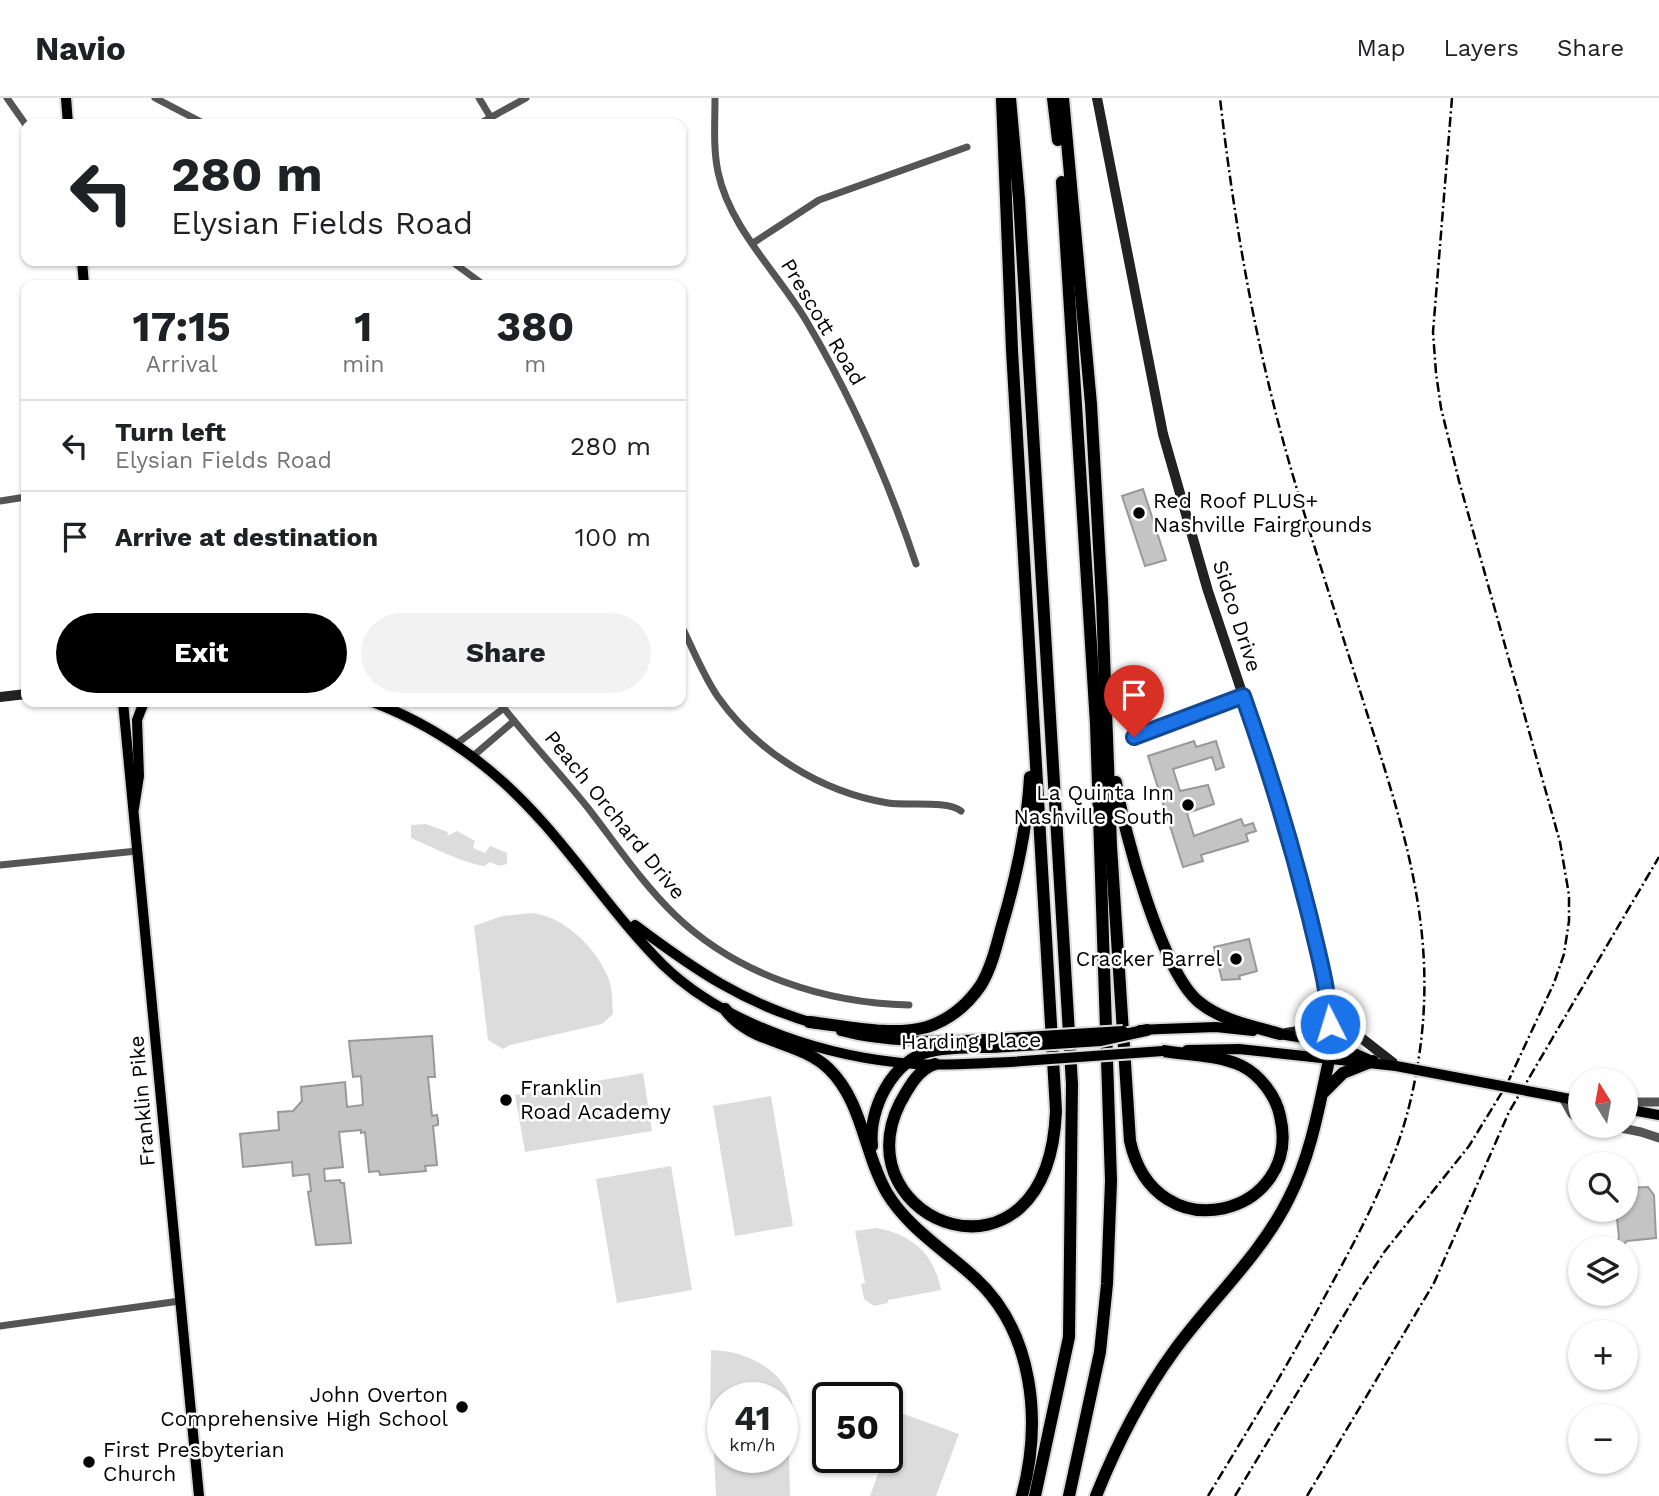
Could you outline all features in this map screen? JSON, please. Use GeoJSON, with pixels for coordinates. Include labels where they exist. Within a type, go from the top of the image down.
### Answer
{"type":"FeatureCollection","features":[{"type":"Feature","properties":{"kind":"highway"},"geometry":{"type":"LineString","coordinates":[[935,1064],[922,1071],[894,1117],[889,1148],[898,1181],[918,1206],[932,1216],[953,1225],[987,1226],[1009,1218],[1022,1207],[1038,1184],[1050,1156],[1055,1125],[1052,1024],[1012,350],[1002,98]]}},
{"type":"Feature","properties":{"kind":"highway"},"geometry":{"type":"LineString","coordinates":[[1010,98],[1020,212],[1072,1084],[1069,1337],[1035,1496]]}},
{"type":"Feature","properties":{"kind":"highway"},"geometry":{"type":"LineString","coordinates":[[1053,98],[1062,174],[1096,724],[1111,1181],[1107,1284],[1100,1352],[1069,1496]]}},
{"type":"Feature","properties":{"kind":"highway"},"geometry":{"type":"LineString","coordinates":[[1063,98],[1091,404],[1127,1111],[1135,1159],[1141,1173],[1154,1190],[1183,1207],[1217,1210],[1245,1200],[1269,1179],[1279,1156],[1282,1125],[1272,1096],[1255,1076],[1239,1065],[1163,1051]]}},
{"type":"Feature","properties":{"kind":"highway"},"geometry":{"type":"LineString","coordinates":[[810,1022],[892,1031],[913,1030],[946,1019],[978,989],[993,957],[1020,857],[1027,819],[1034,717]]}},
{"type":"Feature","properties":{"kind":"highway"},"geometry":{"type":"LineString","coordinates":[[1107,726],[1125,831],[1178,977],[1193,997],[1213,1012],[1280,1034]]}},
{"type":"Feature","properties":{"kind":"highway"},"geometry":{"type":"LineString","coordinates":[[725,1009],[741,1027],[810,1055],[832,1071],[850,1098],[887,1193],[901,1213],[980,1282],[999,1306],[1014,1331],[1028,1381],[1032,1412],[1030,1458],[1022,1496]]}},
{"type":"Feature","properties":{"kind":"highway"},"geometry":{"type":"LineString","coordinates":[[876,1167],[871,1141],[877,1106],[888,1085],[908,1063],[931,1051],[1008,1042],[1101,1040],[1147,1030]]}},
{"type":"Feature","properties":{"kind":"highway"},"geometry":{"type":"LineString","coordinates":[[1322,1095],[1338,1076],[1375,1057]]}},
{"type":"Feature","properties":{"kind":"highway"},"geometry":{"type":"LineString","coordinates":[[1096,1496],[1139,1406],[1173,1352],[1285,1207],[1306,1160],[1329,1060]]}},
{"type":"Feature","properties":{"kind":"main road"},"geometry":{"type":"LineString","coordinates":[[66,98],[68,119]]}},
{"type":"Feature","properties":{"kind":"main road","name":"Sidco Drive"},"geometry":{"type":"LineString","coordinates":[[1097,98],[1167,454],[1187,525],[1283,815],[1327,991],[1329,1060]]}},
{"type":"Feature","properties":{"kind":"main road"},"geometry":{"type":"LineString","coordinates":[[0,697],[21,695]]}},
{"type":"Feature","properties":{"kind":"main road","name":"Franklin Pike"},"geometry":{"type":"LineString","coordinates":[[124,707],[199,1496]]}},
{"type":"Feature","properties":{"kind":"main road"},"geometry":{"type":"LineString","coordinates":[[134,808],[139,776],[137,720],[142,707]]}},
{"type":"Feature","properties":{"kind":"main road","name":"Harding Place"},"geometry":{"type":"LineString","coordinates":[[384,707],[417,722],[455,745],[496,775],[538,817],[665,966],[725,1009],[773,1032],[814,1046],[864,1058],[908,1063],[1010,1062],[1163,1051],[1239,1049],[1329,1060],[1375,1057]]}},
{"type":"Feature","properties":{"kind":"main road","name":"Harding Place"},"geometry":{"type":"LineString","coordinates":[[616,911],[704,976],[773,1010],[846,1033],[898,1040],[1008,1042]]}},
{"type":"Feature","properties":{"kind":"main road"},"geometry":{"type":"LineString","coordinates":[[1280,1034],[1304,1030],[1316,1022],[1323,1011],[1327,991]]}},
{"type":"Feature","properties":{"kind":"main road"},"geometry":{"type":"LineString","coordinates":[[1327,991],[1351,1030],[1375,1057]]}},
{"type":"Feature","properties":{"kind":"main road","name":"Harding Place"},"geometry":{"type":"LineString","coordinates":[[1147,1030],[1216,1027],[1280,1034],[1329,1042],[1396,1066],[1568,1098]]}},
{"type":"Feature","properties":{"kind":"main road"},"geometry":{"type":"LineString","coordinates":[[1638,1112],[1659,1115]]}},
{"type":"Feature","properties":{"kind":"street"},"geometry":{"type":"LineString","coordinates":[[7,98],[22,119]]}},
{"type":"Feature","properties":{"kind":"street"},"geometry":{"type":"LineString","coordinates":[[155,98],[195,119]]}},
{"type":"Feature","properties":{"kind":"street"},"geometry":{"type":"LineString","coordinates":[[480,98],[491,118],[526,98]]}},
{"type":"Feature","properties":{"kind":"street","name":"Prescott Road"},"geometry":{"type":"LineString","coordinates":[[715,98],[714,140],[720,183],[753,243],[807,321],[852,404],[880,462],[916,565]]}},
{"type":"Feature","properties":{"kind":"street"},"geometry":{"type":"LineString","coordinates":[[753,243],[819,200],[967,147]]}},
{"type":"Feature","properties":{"kind":"street"},"geometry":{"type":"LineString","coordinates":[[459,266],[477,280]]}},
{"type":"Feature","properties":{"kind":"street"},"geometry":{"type":"LineString","coordinates":[[0,501],[21,499]]}},
{"type":"Feature","properties":{"kind":"street"},"geometry":{"type":"LineString","coordinates":[[686,635],[718,697],[750,734],[781,758],[817,780],[858,796],[905,805],[950,805],[961,811]]}},
{"type":"Feature","properties":{"kind":"street"},"geometry":{"type":"LineString","coordinates":[[1134,737],[1243,696]]}},
{"type":"Feature","properties":{"kind":"street"},"geometry":{"type":"LineString","coordinates":[[455,745],[499,707]]}},
{"type":"Feature","properties":{"kind":"street","name":"Peach Orchard Drive"},"geometry":{"type":"LineString","coordinates":[[503,707],[665,904],[686,925],[711,943],[766,974],[808,991],[837,998],[909,1005]]}},
{"type":"Feature","properties":{"kind":"street"},"geometry":{"type":"LineString","coordinates":[[472,757],[514,721]]}},
{"type":"Feature","properties":{"kind":"street"},"geometry":{"type":"LineString","coordinates":[[0,865],[137,851]]}},
{"type":"Feature","properties":{"kind":"street"},"geometry":{"type":"LineString","coordinates":[[1558,1097],[1568,1109]]}},
{"type":"Feature","properties":{"kind":"street"},"geometry":{"type":"LineString","coordinates":[[1638,1102],[1659,1102]]}},
{"type":"Feature","properties":{"kind":"street"},"geometry":{"type":"LineString","coordinates":[[1638,1131],[1659,1138]]}},
{"type":"Feature","properties":{"kind":"street"},"geometry":{"type":"LineString","coordinates":[[0,1326],[180,1301]]}},
{"type":"Feature","properties":{"kind":"shaded area"},"geometry":{"type":"Polygon","coordinates":[[[426,824],[448,832],[447,836],[457,831],[475,841],[473,848],[485,853],[490,846],[507,853],[507,864],[475,864],[411,838],[411,825],[426,824]]]}},
{"type":"Feature","properties":{"kind":"shaded area"},"geometry":{"type":"Polygon","coordinates":[[[532,913],[544,915],[566,927],[595,954],[609,980],[613,1014],[602,1024],[510,1045],[503,1049],[488,1040],[474,926],[502,916],[532,913]]]}},
{"type":"Feature","properties":{"kind":"shaded area"},"geometry":{"type":"Polygon","coordinates":[[[643,1073],[652,1131],[525,1152],[515,1095],[643,1073]]]}},
{"type":"Feature","properties":{"kind":"shaded area"},"geometry":{"type":"Polygon","coordinates":[[[771,1096],[793,1226],[735,1236],[713,1106],[771,1096]]]}},
{"type":"Feature","properties":{"kind":"shaded area"},"geometry":{"type":"Polygon","coordinates":[[[671,1166],[692,1290],[617,1303],[596,1179],[671,1166]]]}},
{"type":"Feature","properties":{"kind":"shaded area"},"geometry":{"type":"Polygon","coordinates":[[[877,1228],[901,1236],[920,1248],[933,1266],[941,1290],[888,1300],[888,1303],[874,1306],[864,1299],[861,1284],[865,1283],[855,1231],[877,1228]]]}},
{"type":"Feature","properties":{"kind":"shaded area"},"geometry":{"type":"Polygon","coordinates":[[[711,1350],[748,1357],[763,1365],[782,1382],[711,1382],[711,1350]]]}},
{"type":"Feature","properties":{"kind":"shaded area"},"geometry":{"type":"Polygon","coordinates":[[[903,1414],[959,1434],[936,1496],[870,1496],[878,1473],[903,1473],[903,1414]]]}},
{"type":"Feature","properties":{"kind":"shaded area"},"geometry":{"type":"Polygon","coordinates":[[[715,1473],[789,1473],[790,1496],[716,1496],[715,1473]]]}},
{"type":"Feature","properties":{"kind":"building","name":"Red Roof PLUS+ Nashville Fairgrounds"},"geometry":{"type":"Polygon","coordinates":[[[1143,489],[1166,560],[1145,566],[1122,496],[1143,489]]]}},
{"type":"Feature","properties":{"kind":"building","name":"La Quinta Inn Nashville South"},"geometry":{"type":"Polygon","coordinates":[[[1194,741],[1196,747],[1216,741],[1224,767],[1216,770],[1212,757],[1173,769],[1180,791],[1208,785],[1214,804],[1187,813],[1194,836],[1241,819],[1244,826],[1253,823],[1256,831],[1246,834],[1248,841],[1201,855],[1203,861],[1183,867],[1148,756],[1194,741]]]}},
{"type":"Feature","properties":{"kind":"building","name":"Cracker Barrel"},"geometry":{"type":"Polygon","coordinates":[[[1249,939],[1257,971],[1239,976],[1240,979],[1222,980],[1214,947],[1249,939]]]}},
{"type":"Feature","properties":{"kind":"building"},"geometry":{"type":"Polygon","coordinates":[[[432,1036],[435,1077],[428,1077],[432,1116],[437,1115],[438,1120],[438,1125],[433,1126],[437,1165],[425,1166],[426,1171],[380,1175],[379,1171],[369,1172],[365,1132],[339,1132],[343,1167],[324,1169],[325,1181],[340,1180],[344,1183],[351,1243],[316,1245],[308,1192],[311,1191],[309,1174],[293,1176],[292,1162],[243,1167],[240,1134],[279,1130],[278,1112],[293,1111],[302,1101],[301,1087],[345,1082],[347,1107],[363,1105],[361,1076],[353,1077],[349,1041],[432,1036]]]}},
{"type":"Feature","properties":{"kind":"building"},"geometry":{"type":"Polygon","coordinates":[[[1638,1187],[1648,1187],[1654,1195],[1656,1238],[1638,1240],[1638,1236],[1619,1236],[1617,1222],[1638,1222],[1638,1187]]]}},
{"type":"Feature","properties":{"kind":"railway"},"geometry":{"type":"LineString","coordinates":[[1208,1496],[1310,1323],[1387,1173],[1412,1094],[1421,1042],[1424,993],[1423,945],[1408,853],[1382,759],[1298,493],[1266,372],[1239,236],[1220,98]]}},
{"type":"Feature","properties":{"kind":"railway"},"geometry":{"type":"LineString","coordinates":[[1235,1496],[1385,1251],[1469,1146],[1507,1084],[1554,983],[1564,954],[1569,921],[1569,895],[1560,842],[1459,481],[1441,408],[1436,373],[1433,332],[1452,98]]}},
{"type":"Feature","properties":{"kind":"railway"},"geometry":{"type":"LineString","coordinates":[[1307,1496],[1434,1283],[1509,1112],[1659,857]]}},
{"type":"Feature","properties":{"kind":"place","name":"Red Roof PLUS+ Nashville Fairgrounds"},"geometry":{"type":"Point","coordinates":[1139,513]}},
{"type":"Feature","properties":{"kind":"place","name":"La Quinta Inn Nashville South"},"geometry":{"type":"Point","coordinates":[1188,805]}},
{"type":"Feature","properties":{"kind":"place","name":"Cracker Barrel"},"geometry":{"type":"Point","coordinates":[1236,959]}},
{"type":"Feature","properties":{"kind":"place","name":"Franklin Road Academy"},"geometry":{"type":"Point","coordinates":[506,1100]}},
{"type":"Feature","properties":{"kind":"place","name":"John Overton Comprehensive High School"},"geometry":{"type":"Point","coordinates":[462,1407]}},
{"type":"Feature","properties":{"kind":"place","name":"First Presbyterian Church"},"geometry":{"type":"Point","coordinates":[89,1462]}},
{"type":"Feature","properties":{"kind":"route"},"geometry":{"type":"LineString","coordinates":[[1134,737],[1243,696],[1267,761],[1289,834],[1329,1001],[1330,1024]]}}]}
